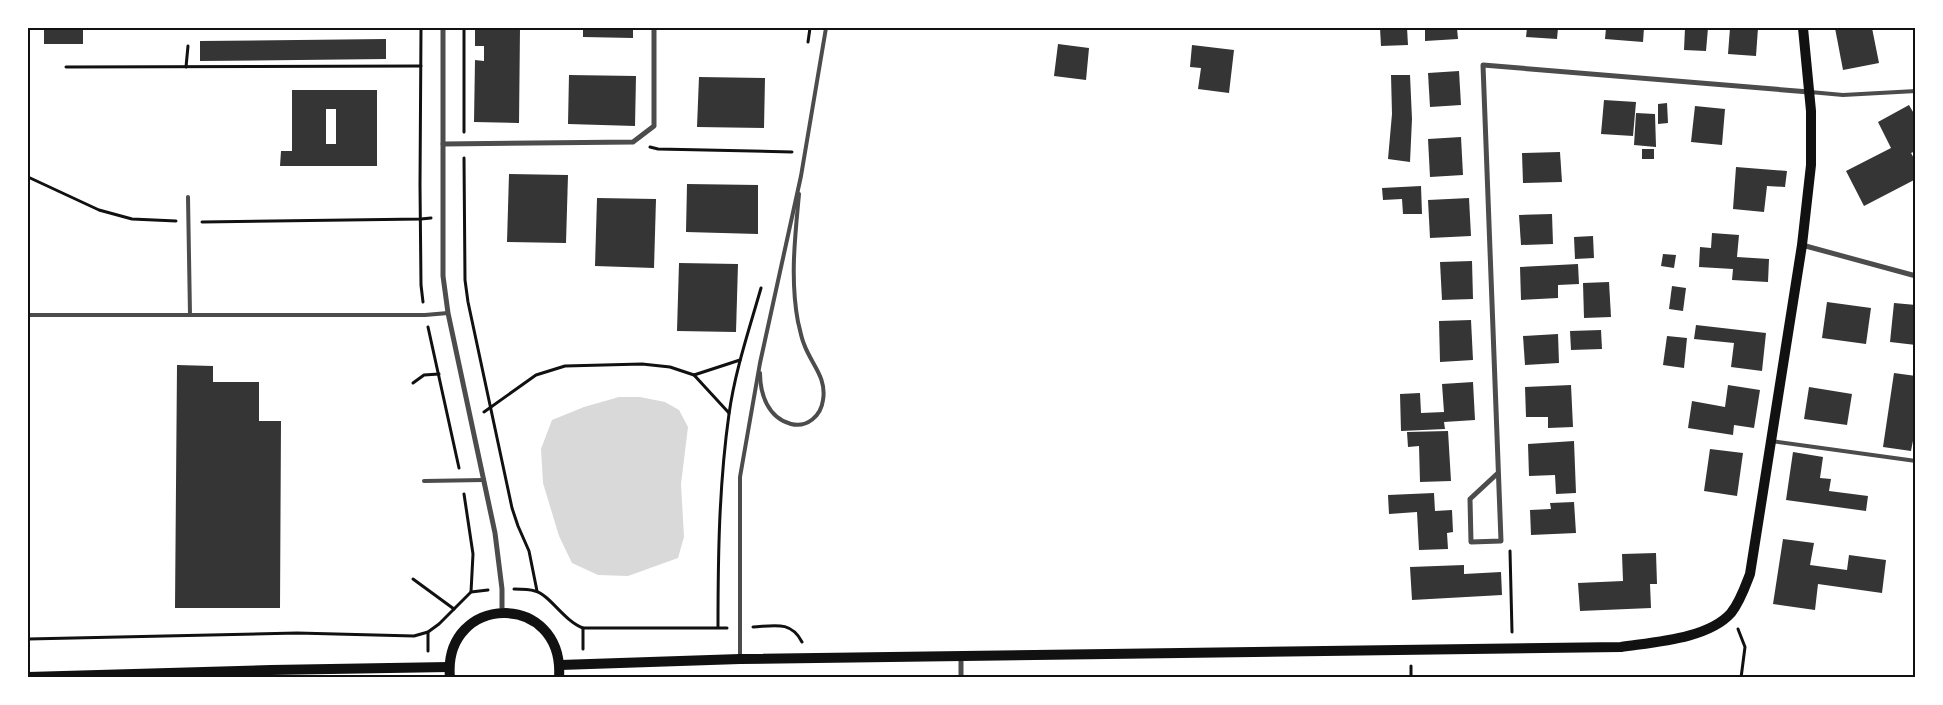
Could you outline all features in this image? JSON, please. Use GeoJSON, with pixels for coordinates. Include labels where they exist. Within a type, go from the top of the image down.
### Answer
{"type":"FeatureCollection","features":[{"type":"Feature","properties":{"kind":"main road"},"geometry":{"type":"LineString","coordinates":[[560,664],[740,659],[1621,646],[1660,641],[1702,631],[1717,624],[1730,613],[1741,596],[1750,574],[1802,245],[1811,165],[1810,92],[1803,28]]}},
{"type":"Feature","properties":{"kind":"main road"},"geometry":{"type":"LineString","coordinates":[[28,677],[450,672],[453,646],[464,630],[482,617],[502,612],[526,616],[545,630],[555,645],[560,664],[559,678]]}},
{"type":"Feature","properties":{"kind":"street"},"geometry":{"type":"LineString","coordinates":[[443,28],[442,276],[448,313],[495,533],[502,589],[502,612]]}},
{"type":"Feature","properties":{"kind":"street"},"geometry":{"type":"LineString","coordinates":[[442,144],[633,142],[654,126],[654,28]]}},
{"type":"Feature","properties":{"kind":"street"},"geometry":{"type":"LineString","coordinates":[[1498,473],[1470,499],[1471,542],[1501,541],[1483,65],[1810,92]]}},
{"type":"Feature","properties":{"kind":"street"},"geometry":{"type":"LineString","coordinates":[[1802,245],[1916,276]]}},
{"type":"Feature","properties":{"kind":"street"},"geometry":{"type":"LineString","coordinates":[[961,656],[962,678]]}},
{"type":"Feature","properties":{"kind":"lane"},"geometry":{"type":"LineString","coordinates":[[740,659],[740,477],[760,364],[801,176],[826,28]]}},
{"type":"Feature","properties":{"kind":"lane"},"geometry":{"type":"LineString","coordinates":[[1810,92],[1843,95],[1916,91]]}},
{"type":"Feature","properties":{"kind":"lane"},"geometry":{"type":"LineString","coordinates":[[760,364],[760,386],[766,404],[775,414],[784,421],[794,425],[809,422],[818,415],[823,400],[822,378],[803,343],[798,320],[792,267],[801,176]]}},
{"type":"Feature","properties":{"kind":"lane"},"geometry":{"type":"LineString","coordinates":[[188,196],[190,222],[190,315]]}},
{"type":"Feature","properties":{"kind":"lane"},"geometry":{"type":"LineString","coordinates":[[28,316],[426,315],[448,313]]}},
{"type":"Feature","properties":{"kind":"lane"},"geometry":{"type":"LineString","coordinates":[[1771,441],[1916,461]]}},
{"type":"Feature","properties":{"kind":"lane"},"geometry":{"type":"LineString","coordinates":[[424,481],[484,480]]}},
{"type":"Feature","properties":{"kind":"path"},"geometry":{"type":"LineString","coordinates":[[464,28],[465,280],[468,302],[512,508],[529,551],[536,591],[574,625],[583,628],[740,628],[786,626],[798,634],[810,658]]}},
{"type":"Feature","properties":{"kind":"path"},"geometry":{"type":"LineString","coordinates":[[186,67],[188,46]]}},
{"type":"Feature","properties":{"kind":"path"},"geometry":{"type":"LineString","coordinates":[[66,67],[421,66]]}},
{"type":"Feature","properties":{"kind":"path"},"geometry":{"type":"LineString","coordinates":[[633,142],[658,149],[792,152]]}},
{"type":"Feature","properties":{"kind":"path"},"geometry":{"type":"LineString","coordinates":[[28,177],[99,210],[132,219],[190,222],[421,219],[442,216]]}},
{"type":"Feature","properties":{"kind":"path"},"geometry":{"type":"LineString","coordinates":[[694,376],[740,360]]}},
{"type":"Feature","properties":{"kind":"path"},"geometry":{"type":"LineString","coordinates":[[470,419],[490,408],[536,375],[565,366],[642,364],[670,367],[694,376],[729,413]]}},
{"type":"Feature","properties":{"kind":"path"},"geometry":{"type":"LineString","coordinates":[[413,383],[424,375],[439,374]]}},
{"type":"Feature","properties":{"kind":"path"},"geometry":{"type":"LineString","coordinates":[[1501,541],[1510,552],[1512,626]]}},
{"type":"Feature","properties":{"kind":"path"},"geometry":{"type":"LineString","coordinates":[[413,579],[454,609]]}},
{"type":"Feature","properties":{"kind":"path"},"geometry":{"type":"LineString","coordinates":[[28,639],[297,634],[414,636],[428,632],[471,592],[502,589],[536,591]]}},
{"type":"Feature","properties":{"kind":"path"},"geometry":{"type":"LineString","coordinates":[[1730,613],[1745,647],[1741,678]]}},
{"type":"Feature","properties":{"kind":"shaded area"},"geometry":{"type":"Polygon","coordinates":[[[619,397],[640,397],[665,402],[679,410],[688,427],[681,484],[684,537],[678,558],[628,576],[598,575],[572,563],[559,536],[543,483],[541,449],[552,420],[584,407],[619,397]]]}},
{"type":"Feature","properties":{"kind":"building"},"geometry":{"type":"Polygon","coordinates":[[[44,28],[83,28],[83,44],[44,44],[44,28]]]}},
{"type":"Feature","properties":{"kind":"building"},"geometry":{"type":"Polygon","coordinates":[[[475,28],[520,28],[519,123],[474,122],[475,60],[484,61],[484,46],[475,46],[475,28]]]}},
{"type":"Feature","properties":{"kind":"building"},"geometry":{"type":"Polygon","coordinates":[[[583,28],[633,28],[633,38],[583,37],[583,28]]]}},
{"type":"Feature","properties":{"kind":"building"},"geometry":{"type":"Polygon","coordinates":[[[1380,28],[1407,28],[1408,45],[1381,46],[1380,28]]]}},
{"type":"Feature","properties":{"kind":"building"},"geometry":{"type":"Polygon","coordinates":[[[1425,28],[1457,28],[1458,39],[1425,41],[1425,28]]]}},
{"type":"Feature","properties":{"kind":"building"},"geometry":{"type":"Polygon","coordinates":[[[1527,28],[1558,28],[1557,39],[1526,37],[1527,28]]]}},
{"type":"Feature","properties":{"kind":"building"},"geometry":{"type":"Polygon","coordinates":[[[1606,28],[1644,28],[1643,42],[1605,39],[1606,28]]]}},
{"type":"Feature","properties":{"kind":"building"},"geometry":{"type":"Polygon","coordinates":[[[1685,28],[1708,28],[1706,51],[1684,50],[1685,28]]]}},
{"type":"Feature","properties":{"kind":"building"},"geometry":{"type":"Polygon","coordinates":[[[1730,28],[1758,28],[1756,56],[1728,54],[1730,28]]]}},
{"type":"Feature","properties":{"kind":"building"},"geometry":{"type":"Polygon","coordinates":[[[1835,28],[1872,28],[1879,63],[1843,70],[1835,28]]]}},
{"type":"Feature","properties":{"kind":"building"},"geometry":{"type":"Polygon","coordinates":[[[386,39],[386,59],[200,61],[200,41],[386,39]]]}},
{"type":"Feature","properties":{"kind":"building"},"geometry":{"type":"Polygon","coordinates":[[[1058,44],[1089,48],[1086,80],[1054,76],[1058,44]]]}},
{"type":"Feature","properties":{"kind":"building"},"geometry":{"type":"Polygon","coordinates":[[[1192,45],[1234,50],[1229,93],[1198,89],[1201,68],[1190,67],[1192,45]]]}},
{"type":"Feature","properties":{"kind":"building"},"geometry":{"type":"Polygon","coordinates":[[[1459,71],[1461,105],[1430,107],[1428,73],[1459,71]]]}},
{"type":"Feature","properties":{"kind":"building"},"geometry":{"type":"Polygon","coordinates":[[[569,75],[636,76],[635,126],[568,124],[569,75]]]}},
{"type":"Feature","properties":{"kind":"building"},"geometry":{"type":"Polygon","coordinates":[[[1391,75],[1410,75],[1412,119],[1410,162],[1388,159],[1392,114],[1391,75]]]}},
{"type":"Feature","properties":{"kind":"building"},"geometry":{"type":"Polygon","coordinates":[[[699,77],[765,78],[764,128],[697,127],[699,77]]]}},
{"type":"Feature","properties":{"kind":"building"},"geometry":{"type":"Polygon","coordinates":[[[292,90],[377,90],[377,166],[280,166],[281,151],[292,151],[292,90]],[[326,109],[326,144],[336,144],[336,109],[326,109]]]}},
{"type":"Feature","properties":{"kind":"building"},"geometry":{"type":"Polygon","coordinates":[[[1604,100],[1636,102],[1633,136],[1601,134],[1604,100]]]}},
{"type":"Feature","properties":{"kind":"building"},"geometry":{"type":"Polygon","coordinates":[[[1667,103],[1668,123],[1658,124],[1658,104],[1667,103]]]}},
{"type":"Feature","properties":{"kind":"building"},"geometry":{"type":"Polygon","coordinates":[[[1909,105],[1916,117],[1916,151],[1911,153],[1916,162],[1916,179],[1864,206],[1846,171],[1891,148],[1878,122],[1909,105]]]}},
{"type":"Feature","properties":{"kind":"building"},"geometry":{"type":"Polygon","coordinates":[[[1695,106],[1725,109],[1722,145],[1691,142],[1695,106]]]}},
{"type":"Feature","properties":{"kind":"building"},"geometry":{"type":"Polygon","coordinates":[[[1636,113],[1655,114],[1656,147],[1634,145],[1636,113]]]}},
{"type":"Feature","properties":{"kind":"building"},"geometry":{"type":"Polygon","coordinates":[[[1461,137],[1463,175],[1430,177],[1428,139],[1461,137]]]}},
{"type":"Feature","properties":{"kind":"building"},"geometry":{"type":"Polygon","coordinates":[[[1642,149],[1654,149],[1654,159],[1642,159],[1642,149]]]}},
{"type":"Feature","properties":{"kind":"building"},"geometry":{"type":"Polygon","coordinates":[[[1560,152],[1562,182],[1523,183],[1522,153],[1560,152]]]}},
{"type":"Feature","properties":{"kind":"building"},"geometry":{"type":"Polygon","coordinates":[[[1736,167],[1787,171],[1785,187],[1767,186],[1764,212],[1733,209],[1736,167]]]}},
{"type":"Feature","properties":{"kind":"building"},"geometry":{"type":"Polygon","coordinates":[[[509,174],[568,175],[566,243],[507,242],[509,174]]]}},
{"type":"Feature","properties":{"kind":"building"},"geometry":{"type":"Polygon","coordinates":[[[687,184],[758,185],[758,234],[686,232],[687,184]]]}},
{"type":"Feature","properties":{"kind":"building"},"geometry":{"type":"Polygon","coordinates":[[[1421,186],[1422,214],[1403,214],[1402,199],[1383,200],[1382,188],[1421,186]]]}},
{"type":"Feature","properties":{"kind":"building"},"geometry":{"type":"Polygon","coordinates":[[[597,198],[656,199],[654,268],[595,266],[597,198]]]}},
{"type":"Feature","properties":{"kind":"building"},"geometry":{"type":"Polygon","coordinates":[[[1469,198],[1471,236],[1430,238],[1428,200],[1469,198]]]}},
{"type":"Feature","properties":{"kind":"building"},"geometry":{"type":"Polygon","coordinates":[[[1552,214],[1553,244],[1521,245],[1519,215],[1552,214]]]}},
{"type":"Feature","properties":{"kind":"building"},"geometry":{"type":"Polygon","coordinates":[[[1712,233],[1739,235],[1737,257],[1769,259],[1768,282],[1732,280],[1733,269],[1699,267],[1700,247],[1711,248],[1712,233]]]}},
{"type":"Feature","properties":{"kind":"building"},"geometry":{"type":"Polygon","coordinates":[[[1593,236],[1594,258],[1575,259],[1574,237],[1593,236]]]}},
{"type":"Feature","properties":{"kind":"building"},"geometry":{"type":"Polygon","coordinates":[[[1663,254],[1676,255],[1674,268],[1661,266],[1663,254]]]}},
{"type":"Feature","properties":{"kind":"building"},"geometry":{"type":"Polygon","coordinates":[[[1472,261],[1473,299],[1442,300],[1440,262],[1472,261]]]}},
{"type":"Feature","properties":{"kind":"building"},"geometry":{"type":"Polygon","coordinates":[[[679,263],[738,264],[736,332],[677,331],[679,263]]]}},
{"type":"Feature","properties":{"kind":"building"},"geometry":{"type":"Polygon","coordinates":[[[1578,264],[1579,284],[1558,285],[1558,298],[1521,300],[1520,267],[1578,264]]]}},
{"type":"Feature","properties":{"kind":"building"},"geometry":{"type":"Polygon","coordinates":[[[1609,282],[1611,317],[1584,318],[1583,283],[1609,282]]]}},
{"type":"Feature","properties":{"kind":"building"},"geometry":{"type":"Polygon","coordinates":[[[1672,286],[1686,288],[1683,311],[1669,309],[1672,286]]]}},
{"type":"Feature","properties":{"kind":"building"},"geometry":{"type":"Polygon","coordinates":[[[1827,302],[1871,308],[1866,344],[1822,338],[1827,302]]]}},
{"type":"Feature","properties":{"kind":"building"},"geometry":{"type":"Polygon","coordinates":[[[1894,303],[1916,305],[1916,345],[1890,342],[1894,303]]]}},
{"type":"Feature","properties":{"kind":"building"},"geometry":{"type":"Polygon","coordinates":[[[1471,320],[1473,360],[1440,362],[1439,321],[1471,320]]]}},
{"type":"Feature","properties":{"kind":"building"},"geometry":{"type":"Polygon","coordinates":[[[1696,325],[1766,333],[1762,371],[1731,367],[1734,343],[1694,339],[1696,325]]]}},
{"type":"Feature","properties":{"kind":"building"},"geometry":{"type":"Polygon","coordinates":[[[1601,330],[1602,349],[1571,350],[1570,331],[1601,330]]]}},
{"type":"Feature","properties":{"kind":"building"},"geometry":{"type":"Polygon","coordinates":[[[1558,334],[1559,363],[1525,365],[1523,336],[1558,334]]]}},
{"type":"Feature","properties":{"kind":"building"},"geometry":{"type":"Polygon","coordinates":[[[1667,336],[1687,338],[1684,368],[1663,365],[1667,336]]]}},
{"type":"Feature","properties":{"kind":"building"},"geometry":{"type":"Polygon","coordinates":[[[177,365],[213,366],[213,382],[259,382],[259,421],[281,421],[280,608],[175,608],[177,365]]]}},
{"type":"Feature","properties":{"kind":"building"},"geometry":{"type":"Polygon","coordinates":[[[1894,373],[1916,376],[1916,425],[1911,451],[1883,447],[1894,373]]]}},
{"type":"Feature","properties":{"kind":"building"},"geometry":{"type":"Polygon","coordinates":[[[1473,382],[1475,420],[1444,422],[1445,429],[1401,431],[1400,394],[1420,393],[1421,413],[1444,412],[1442,384],[1473,382]]]}},
{"type":"Feature","properties":{"kind":"building"},"geometry":{"type":"Polygon","coordinates":[[[1571,385],[1573,427],[1548,428],[1548,417],[1526,417],[1525,387],[1571,385]]]}},
{"type":"Feature","properties":{"kind":"building"},"geometry":{"type":"Polygon","coordinates":[[[1728,385],[1760,390],[1754,428],[1734,425],[1733,435],[1688,428],[1692,401],[1725,407],[1728,385]]]}},
{"type":"Feature","properties":{"kind":"building"},"geometry":{"type":"Polygon","coordinates":[[[1809,387],[1852,394],[1847,425],[1804,419],[1809,387]]]}},
{"type":"Feature","properties":{"kind":"building"},"geometry":{"type":"Polygon","coordinates":[[[1448,431],[1451,481],[1420,482],[1419,446],[1408,447],[1407,432],[1448,431]]]}},
{"type":"Feature","properties":{"kind":"building"},"geometry":{"type":"Polygon","coordinates":[[[1574,441],[1576,493],[1556,494],[1555,475],[1529,476],[1528,444],[1574,441]]]}},
{"type":"Feature","properties":{"kind":"building"},"geometry":{"type":"Polygon","coordinates":[[[1710,449],[1743,453],[1737,496],[1704,491],[1710,449]]]}},
{"type":"Feature","properties":{"kind":"building"},"geometry":{"type":"Polygon","coordinates":[[[1793,452],[1823,457],[1820,478],[1831,479],[1829,491],[1868,496],[1866,511],[1786,500],[1793,452]]]}},
{"type":"Feature","properties":{"kind":"building"},"geometry":{"type":"Polygon","coordinates":[[[1434,493],[1435,511],[1452,510],[1453,532],[1447,533],[1448,549],[1419,550],[1417,512],[1389,514],[1388,495],[1434,493]]]}},
{"type":"Feature","properties":{"kind":"building"},"geometry":{"type":"Polygon","coordinates":[[[1574,502],[1576,533],[1531,535],[1530,510],[1551,509],[1550,503],[1574,502]]]}},
{"type":"Feature","properties":{"kind":"building"},"geometry":{"type":"Polygon","coordinates":[[[1783,539],[1814,543],[1810,565],[1847,570],[1849,555],[1886,560],[1882,593],[1818,584],[1815,610],[1773,604],[1783,539]]]}},
{"type":"Feature","properties":{"kind":"building"},"geometry":{"type":"Polygon","coordinates":[[[1656,553],[1657,584],[1650,584],[1651,608],[1580,611],[1578,583],[1623,581],[1622,554],[1656,553]]]}},
{"type":"Feature","properties":{"kind":"building"},"geometry":{"type":"Polygon","coordinates":[[[1464,565],[1464,574],[1501,572],[1502,595],[1412,600],[1410,567],[1464,565]]]}}]}
